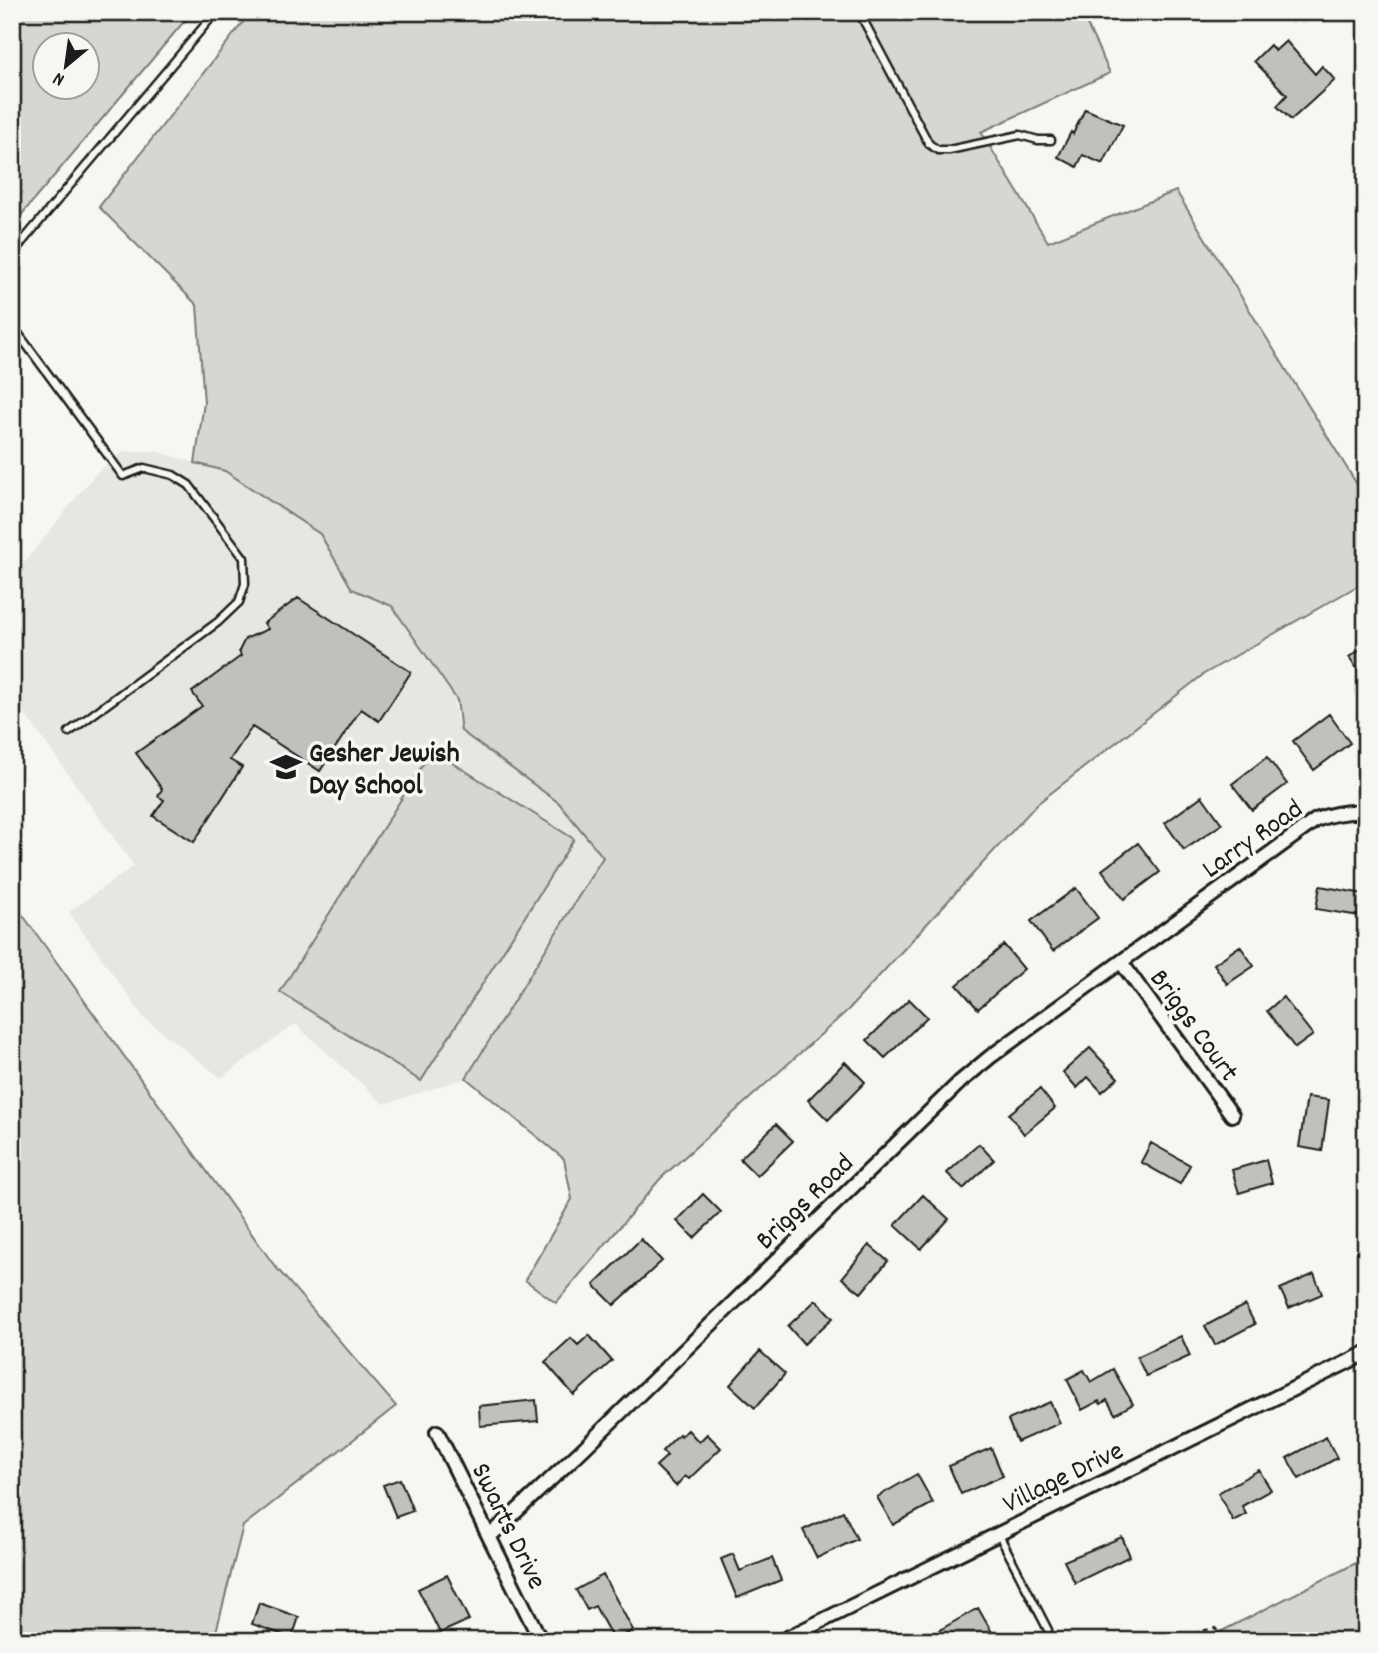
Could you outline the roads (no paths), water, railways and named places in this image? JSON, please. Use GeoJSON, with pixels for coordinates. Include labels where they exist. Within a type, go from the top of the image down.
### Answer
{"type":"FeatureCollection","features":[{"type":"Feature","properties":{"kind":"street","name":"Larry Road"},"geometry":{"type":"LineString","coordinates":[[1172,924],[1316,820],[1339,812],[1366,812]]}},
{"type":"Feature","properties":{"kind":"street","name":"Briggs Road"},"geometry":{"type":"LineString","coordinates":[[490,1536],[960,1082],[990,1056],[1172,924]]}},
{"type":"Feature","properties":{"kind":"street","name":"Briggs Court"},"geometry":{"type":"LineString","coordinates":[[1121,962],[1232,1115]]}},
{"type":"Feature","properties":{"kind":"street","name":"Village Drive"},"geometry":{"type":"LineString","coordinates":[[780,1641],[1366,1353]]}},
{"type":"Feature","properties":{"kind":"street","name":"Swarts Drive"},"geometry":{"type":"LineString","coordinates":[[437,1432],[541,1641]]}},
{"type":"Feature","properties":{"kind":"lane"},"geometry":{"type":"LineString","coordinates":[[12,254],[216,12]]}},
{"type":"Feature","properties":{"kind":"lane"},"geometry":{"type":"LineString","coordinates":[[859,12],[929,144],[938,150],[949,150],[1020,135],[1051,140]]}},
{"type":"Feature","properties":{"kind":"lane"},"geometry":{"type":"LineString","coordinates":[[12,325],[122,476],[144,468],[173,475],[189,485],[244,558],[245,584],[239,602],[218,622],[69,732]]}},
{"type":"Feature","properties":{"kind":"lane"},"geometry":{"type":"LineString","coordinates":[[998,1533],[1048,1630]]}},
{"type":"Feature","properties":{"kind":"place","name":"Gesher Jewish Day School"},"geometry":{"type":"Point","coordinates":[286,767]}}]}
